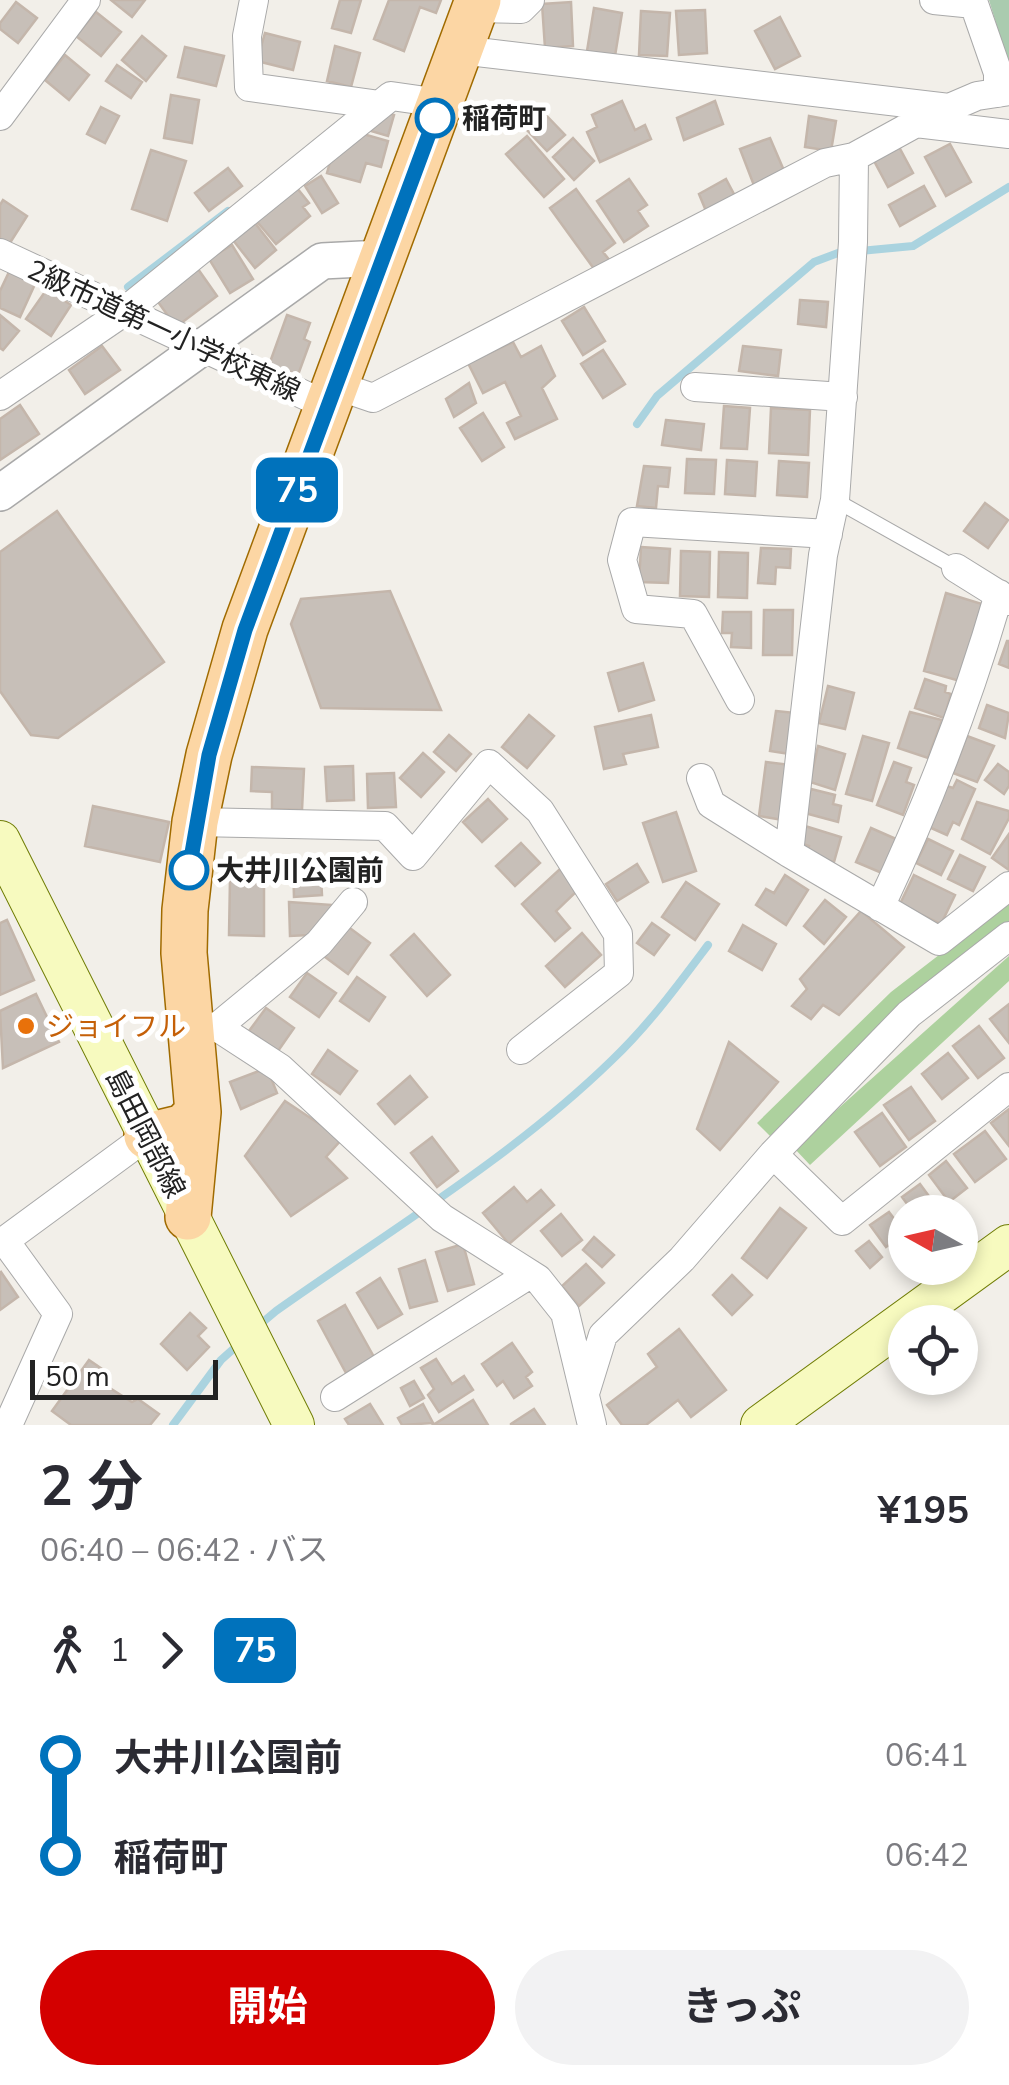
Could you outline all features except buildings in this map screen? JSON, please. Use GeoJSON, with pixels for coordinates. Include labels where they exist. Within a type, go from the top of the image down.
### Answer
{"type":"FeatureCollection","features":[{"type":"Feature","properties":{"kind":"main road"},"geometry":{"type":"LineString","coordinates":[[188,1217],[203,1027],[184,953],[196,822],[209,755],[245,630],[477,4]]}},
{"type":"Feature","properties":{"kind":"main road","name":"島田岡部線"},"geometry":{"type":"LineString","coordinates":[[0,841],[10,885],[147,1136],[294,1425]]}},
{"type":"Feature","properties":{"kind":"main road"},"geometry":{"type":"LineString","coordinates":[[147,1136],[184,1127],[198,1112]]}},
{"type":"Feature","properties":{"kind":"main road"},"geometry":{"type":"LineString","coordinates":[[761,1425],[1009,1244]]}},
{"type":"Feature","properties":{"kind":"street"},"geometry":{"type":"LineString","coordinates":[[0,116],[86,0]]}},
{"type":"Feature","properties":{"kind":"street"},"geometry":{"type":"LineString","coordinates":[[254,0],[248,36],[249,87],[380,105]]}},
{"type":"Feature","properties":{"kind":"street"},"geometry":{"type":"LineString","coordinates":[[477,4],[522,9],[530,0]]}},
{"type":"Feature","properties":{"kind":"street"},"geometry":{"type":"LineString","coordinates":[[931,115],[978,96],[1003,92],[974,4],[950,1]]}},
{"type":"Feature","properties":{"kind":"street"},"geometry":{"type":"LineString","coordinates":[[460,50],[931,115],[1009,134]]}},
{"type":"Feature","properties":{"kind":"street"},"geometry":{"type":"LineString","coordinates":[[0,396],[125,311],[391,96],[440,103]]}},
{"type":"Feature","properties":{"kind":"street","name":"2級市道第一小学校東線"},"geometry":{"type":"LineString","coordinates":[[0,253],[200,346],[331,395],[373,398],[824,163],[854,157],[931,115]]}},
{"type":"Feature","properties":{"kind":"street"},"geometry":{"type":"LineString","coordinates":[[788,853],[835,500],[854,242],[854,157]]}},
{"type":"Feature","properties":{"kind":"street"},"geometry":{"type":"LineString","coordinates":[[0,493],[322,260],[382,258]]}},
{"type":"Feature","properties":{"kind":"street"},"geometry":{"type":"LineString","coordinates":[[696,387],[842,397]]}},
{"type":"Feature","properties":{"kind":"street"},"geometry":{"type":"LineString","coordinates":[[740,700],[692,614],[636,609],[622,560],[632,522],[828,534]]}},
{"type":"Feature","properties":{"kind":"street"},"geometry":{"type":"LineString","coordinates":[[880,907],[918,827],[1004,597],[956,568]]}},
{"type":"Feature","properties":{"kind":"street"},"geometry":{"type":"LineString","coordinates":[[196,822],[385,826],[413,856],[489,764],[540,811],[618,934],[620,973],[521,1050]]}},
{"type":"Feature","properties":{"kind":"street"},"geometry":{"type":"LineString","coordinates":[[701,778],[712,804],[939,941],[1009,886]]}},
{"type":"Feature","properties":{"kind":"street"},"geometry":{"type":"LineString","coordinates":[[353,902],[319,943],[203,1027],[280,1068],[440,1216],[538,1279],[565,1314],[592,1425]]}},
{"type":"Feature","properties":{"kind":"street"},"geometry":{"type":"LineString","coordinates":[[586,1390],[602,1335],[682,1260],[773,1154],[909,1014],[1009,936]]}},
{"type":"Feature","properties":{"kind":"street"},"geometry":{"type":"LineString","coordinates":[[773,1154],[842,1222],[1009,1088]]}},
{"type":"Feature","properties":{"kind":"street"},"geometry":{"type":"LineString","coordinates":[[8,1425],[58,1314],[2,1242],[147,1136]]}},
{"type":"Feature","properties":{"kind":"street"},"geometry":{"type":"LineString","coordinates":[[335,1397],[530,1274]]}},
{"type":"Feature","properties":{"kind":"lane"},"geometry":{"type":"LineString","coordinates":[[835,500],[956,568]]}},
{"type":"Feature","properties":{"kind":"green space"},"geometry":{"type":"Polygon","coordinates":[[[989,0],[1009,0],[1009,66],[989,0]]]}},
{"type":"Feature","properties":{"kind":"green space"},"geometry":{"type":"Polygon","coordinates":[[[1009,901],[1009,923],[904,1004],[770,1136],[757,1123],[891,992],[1009,901]]]}},
{"type":"Feature","properties":{"kind":"green space"},"geometry":{"type":"Polygon","coordinates":[[[1009,956],[1009,981],[810,1165],[794,1148],[1009,956]]]}},
{"type":"Feature","properties":{"kind":"waterway"},"geometry":{"type":"LineString","coordinates":[[860,251],[913,246],[1009,187]]}},
{"type":"Feature","properties":{"kind":"waterway"},"geometry":{"type":"LineString","coordinates":[[128,287],[228,211]]}},
{"type":"Feature","properties":{"kind":"waterway"},"geometry":{"type":"LineString","coordinates":[[637,424],[657,396],[814,262],[846,250]]}},
{"type":"Feature","properties":{"kind":"waterway"},"geometry":{"type":"LineString","coordinates":[[257,1327],[491,1162],[573,1096],[638,1034],[708,945]]}},
{"type":"Feature","properties":{"kind":"waterway"},"geometry":{"type":"LineString","coordinates":[[173,1425],[221,1360],[240,1343]]}},
{"type":"Feature","properties":{"kind":"bus line","name":"75"},"geometry":{"type":"LineString","coordinates":[[189,870],[209,755],[245,630],[435,118]]}},
{"type":"Feature","properties":{"kind":"place","name":"稲荷町"},"geometry":{"type":"Point","coordinates":[435,118]}},
{"type":"Feature","properties":{"kind":"place","name":"大井川公園前"},"geometry":{"type":"Point","coordinates":[189,870]}},
{"type":"Feature","properties":{"kind":"place","name":"ジョイフル"},"geometry":{"type":"Point","coordinates":[26,1026]}}]}
